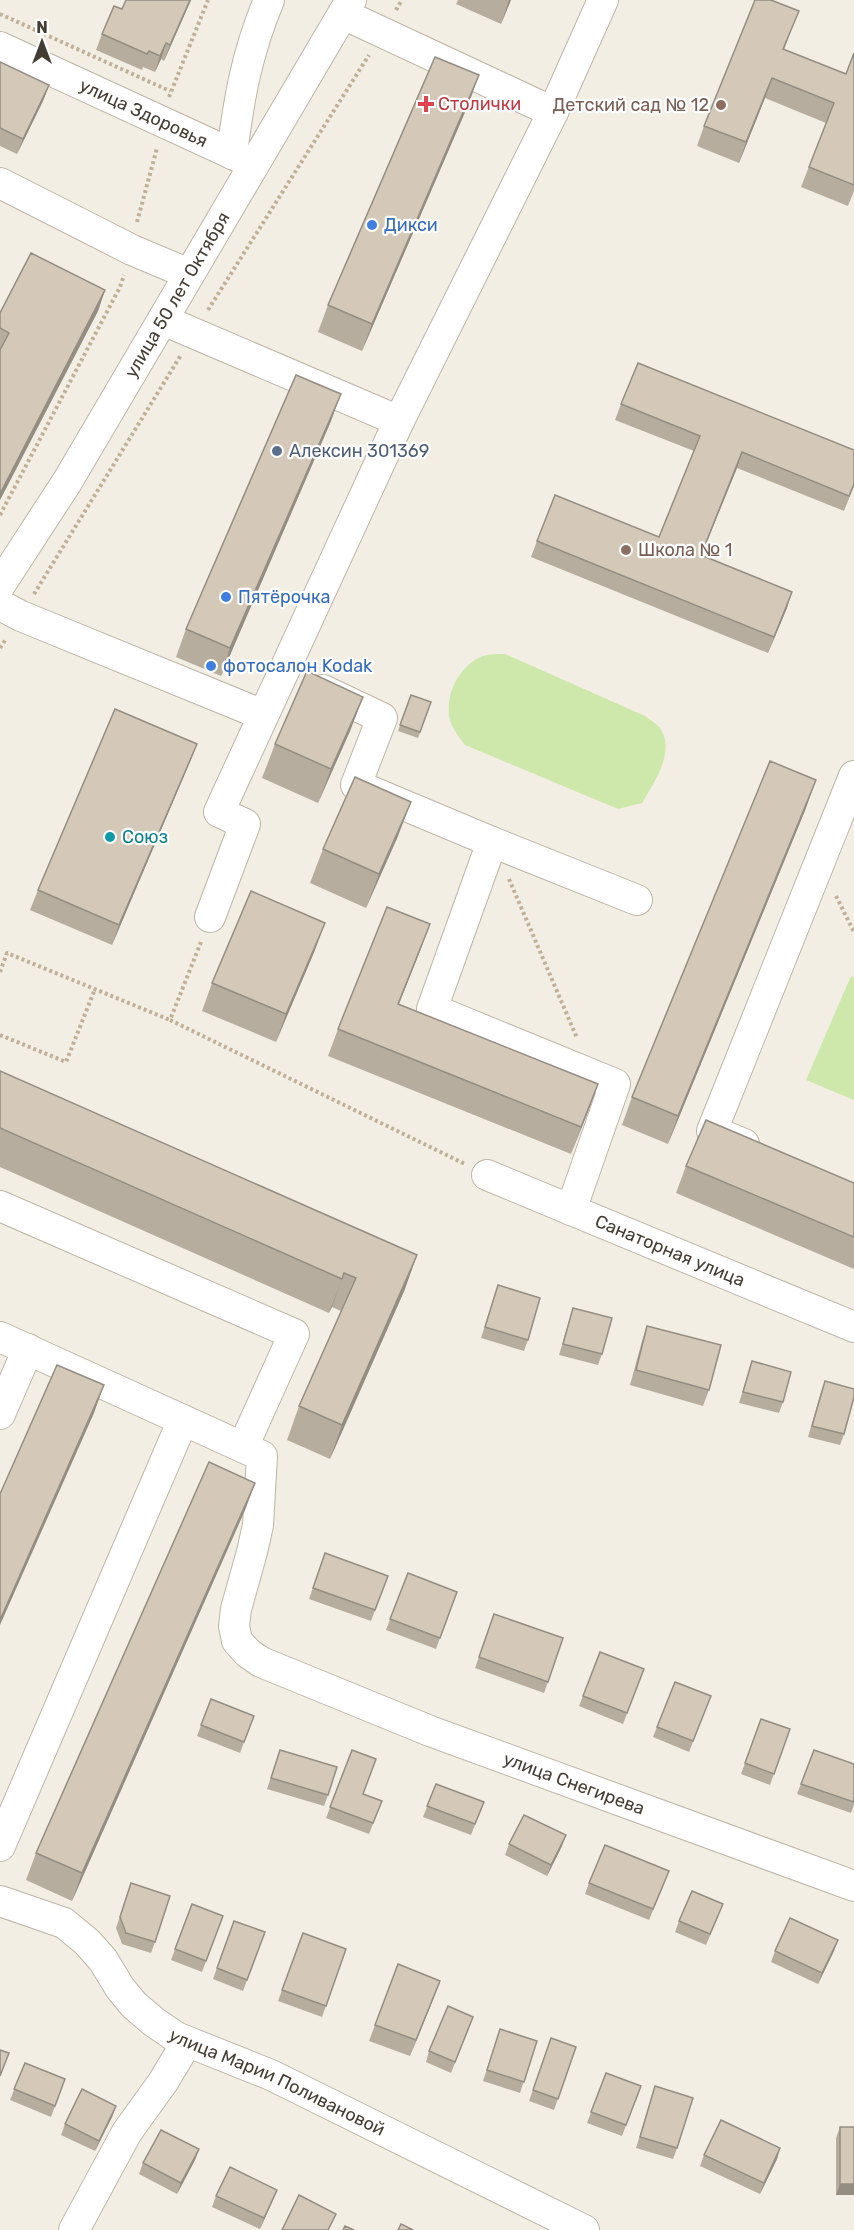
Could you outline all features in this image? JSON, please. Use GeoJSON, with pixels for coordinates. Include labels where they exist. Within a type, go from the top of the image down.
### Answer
{"type":"FeatureCollection","features":[{"type":"Feature","properties":{"kind":"street"},"geometry":{"type":"LineString","coordinates":[[243,159],[239,96],[254,35],[269,0]]}},
{"type":"Feature","properties":{"kind":"street"},"geometry":{"type":"LineString","coordinates":[[210,917],[245,824],[219,812],[399,421],[552,112],[603,0]]}},
{"type":"Feature","properties":{"kind":"street"},"geometry":{"type":"LineString","coordinates":[[347,7],[552,112]]}},
{"type":"Feature","properties":{"kind":"street","name":"улица 50 лет Октября"},"geometry":{"type":"LineString","coordinates":[[0,585],[67,482],[189,274],[243,159],[347,7]]}},
{"type":"Feature","properties":{"kind":"street","name":"улица Здоровья"},"geometry":{"type":"LineString","coordinates":[[0,47],[243,159]]}},
{"type":"Feature","properties":{"kind":"street"},"geometry":{"type":"LineString","coordinates":[[0,183],[132,250],[189,274]]}},
{"type":"Feature","properties":{"kind":"street"},"geometry":{"type":"LineString","coordinates":[[162,320],[399,421]]}},
{"type":"Feature","properties":{"kind":"street"},"geometry":{"type":"LineString","coordinates":[[0,605],[21,616],[263,715]]}},
{"type":"Feature","properties":{"kind":"street"},"geometry":{"type":"LineString","coordinates":[[285,672],[382,718],[356,785],[637,900]]}},
{"type":"Feature","properties":{"kind":"street"},"geometry":{"type":"LineString","coordinates":[[767,1154],[712,1131],[854,776]]}},
{"type":"Feature","properties":{"kind":"street"},"geometry":{"type":"LineString","coordinates":[[492,842],[432,1009],[615,1084],[571,1210]]}},
{"type":"Feature","properties":{"kind":"street","name":"Санаторная улица"},"geometry":{"type":"LineString","coordinates":[[487,1175],[854,1327]]}},
{"type":"Feature","properties":{"kind":"street"},"geometry":{"type":"LineString","coordinates":[[0,1206],[294,1334],[243,1448],[0,1336]]}},
{"type":"Feature","properties":{"kind":"street"},"geometry":{"type":"LineString","coordinates":[[0,1414],[28,1349]]}},
{"type":"Feature","properties":{"kind":"street"},"geometry":{"type":"LineString","coordinates":[[0,1846],[183,1420]]}},
{"type":"Feature","properties":{"kind":"street","name":"улица Снегирева"},"geometry":{"type":"LineString","coordinates":[[243,1448],[262,1456],[258,1525],[236,1609],[234,1626],[237,1641],[248,1653],[261,1662],[430,1731],[854,1886]]}},
{"type":"Feature","properties":{"kind":"street","name":"улица Марии Поливановой"},"geometry":{"type":"LineString","coordinates":[[0,1901],[64,1923],[87,1942],[103,1960],[120,1988],[135,2005],[176,2037],[272,2075],[584,2230]]}},
{"type":"Feature","properties":{"kind":"street"},"geometry":{"type":"LineString","coordinates":[[74,2230],[127,2132],[163,2082],[187,2042]]}},
{"type":"Feature","properties":{"kind":"path"},"geometry":{"type":"LineString","coordinates":[[0,14],[170,91]]}},
{"type":"Feature","properties":{"kind":"path"},"geometry":{"type":"LineString","coordinates":[[492,842],[592,1075]]}},
{"type":"Feature","properties":{"kind":"path"},"geometry":{"type":"LineString","coordinates":[[170,1020],[210,917]]}},
{"type":"Feature","properties":{"kind":"path"},"geometry":{"type":"LineString","coordinates":[[0,972],[7,953],[170,1020],[487,1175]]}},
{"type":"Feature","properties":{"kind":"path"},"geometry":{"type":"LineString","coordinates":[[0,1035],[66,1062],[95,989]]}},
{"type":"Feature","properties":{"kind":"green space"},"geometry":{"type":"Polygon","coordinates":[[[505,654],[645,716],[659,726],[666,747],[662,767],[642,803],[618,809],[465,745],[453,728],[449,716],[453,688],[469,664],[486,655],[505,654]]]}},
{"type":"Feature","properties":{"kind":"green space"},"geometry":{"type":"Polygon","coordinates":[[[851,976],[854,978],[854,1100],[806,1080],[851,976]]]}},
{"type":"Feature","properties":{"kind":"building"},"geometry":{"type":"Polygon","coordinates":[[[126,0],[190,0],[170,45],[166,43],[160,56],[149,51],[147,54],[102,34],[114,6],[122,9],[126,0]]]}},
{"type":"Feature","properties":{"kind":"building"},"geometry":{"type":"Polygon","coordinates":[[[755,0],[771,0],[799,11],[783,49],[846,74],[854,53],[854,185],[809,167],[834,103],[772,78],[746,142],[704,126],[755,0]]]}},
{"type":"Feature","properties":{"kind":"building"},"geometry":{"type":"Polygon","coordinates":[[[435,57],[479,75],[372,324],[328,305],[435,57]]]}},
{"type":"Feature","properties":{"kind":"building"},"geometry":{"type":"Polygon","coordinates":[[[0,62],[49,85],[23,139],[0,128],[0,62]]]}},
{"type":"Feature","properties":{"kind":"building"},"geometry":{"type":"Polygon","coordinates":[[[31,253],[105,290],[0,494],[0,350],[9,333],[0,328],[0,313],[31,253]]]}},
{"type":"Feature","properties":{"kind":"building"},"geometry":{"type":"Polygon","coordinates":[[[638,363],[854,450],[854,484],[849,496],[742,452],[701,555],[792,592],[774,637],[537,541],[555,495],[659,537],[700,436],[621,404],[638,363]]]}},
{"type":"Feature","properties":{"kind":"building"},"geometry":{"type":"Polygon","coordinates":[[[296,375],[341,394],[230,648],[186,629],[296,375]]]}},
{"type":"Feature","properties":{"kind":"building"},"geometry":{"type":"Polygon","coordinates":[[[307,671],[363,697],[331,769],[275,744],[307,671]]]}},
{"type":"Feature","properties":{"kind":"building"},"geometry":{"type":"Polygon","coordinates":[[[411,695],[431,702],[420,732],[400,725],[411,695]]]}},
{"type":"Feature","properties":{"kind":"building","name":"Союз"},"geometry":{"type":"Polygon","coordinates":[[[115,709],[197,744],[119,925],[38,890],[115,709]]]}},
{"type":"Feature","properties":{"kind":"building"},"geometry":{"type":"Polygon","coordinates":[[[770,761],[816,780],[678,1116],[632,1097],[770,761]]]}},
{"type":"Feature","properties":{"kind":"building"},"geometry":{"type":"Polygon","coordinates":[[[355,777],[411,802],[379,874],[323,849],[355,777]]]}},
{"type":"Feature","properties":{"kind":"building"},"geometry":{"type":"Polygon","coordinates":[[[251,891],[325,923],[286,1014],[212,983],[251,891]]]}},
{"type":"Feature","properties":{"kind":"building"},"geometry":{"type":"Polygon","coordinates":[[[387,907],[430,924],[398,1004],[598,1084],[581,1127],[338,1029],[387,907]]]}},
{"type":"Feature","properties":{"kind":"building"},"geometry":{"type":"Polygon","coordinates":[[[0,1071],[417,1255],[342,1425],[299,1406],[356,1278],[344,1273],[342,1279],[0,1128],[0,1071]]]}},
{"type":"Feature","properties":{"kind":"building"},"geometry":{"type":"Polygon","coordinates":[[[706,1120],[854,1183],[854,1237],[686,1166],[706,1120]]]}},
{"type":"Feature","properties":{"kind":"building"},"geometry":{"type":"Polygon","coordinates":[[[498,1285],[540,1298],[528,1340],[485,1327],[498,1285]]]}},
{"type":"Feature","properties":{"kind":"building"},"geometry":{"type":"Polygon","coordinates":[[[573,1308],[612,1318],[602,1354],[563,1344],[573,1308]]]}},
{"type":"Feature","properties":{"kind":"building"},"geometry":{"type":"Polygon","coordinates":[[[647,1326],[721,1345],[709,1390],[636,1370],[647,1326]]]}},
{"type":"Feature","properties":{"kind":"building"},"geometry":{"type":"Polygon","coordinates":[[[752,1361],[791,1372],[783,1402],[743,1392],[752,1361]]]}},
{"type":"Feature","properties":{"kind":"building"},"geometry":{"type":"Polygon","coordinates":[[[57,1365],[104,1385],[0,1620],[0,1494],[57,1365]]]}},
{"type":"Feature","properties":{"kind":"building"},"geometry":{"type":"Polygon","coordinates":[[[825,1381],[854,1389],[844,1434],[812,1426],[825,1381]]]}},
{"type":"Feature","properties":{"kind":"building"},"geometry":{"type":"Polygon","coordinates":[[[209,1462],[255,1483],[82,1873],[36,1853],[209,1462]]]}},
{"type":"Feature","properties":{"kind":"building"},"geometry":{"type":"Polygon","coordinates":[[[325,1553],[388,1576],[375,1610],[313,1588],[325,1553]]]}},
{"type":"Feature","properties":{"kind":"building"},"geometry":{"type":"Polygon","coordinates":[[[408,1573],[457,1592],[440,1638],[390,1619],[408,1573]]]}},
{"type":"Feature","properties":{"kind":"building"},"geometry":{"type":"Polygon","coordinates":[[[494,1614],[563,1638],[548,1682],[479,1657],[494,1614]]]}},
{"type":"Feature","properties":{"kind":"building"},"geometry":{"type":"Polygon","coordinates":[[[600,1652],[644,1669],[627,1713],[583,1696],[600,1652]]]}},
{"type":"Feature","properties":{"kind":"building"},"geometry":{"type":"Polygon","coordinates":[[[675,1682],[711,1696],[693,1741],[657,1727],[675,1682]]]}},
{"type":"Feature","properties":{"kind":"building"},"geometry":{"type":"Polygon","coordinates":[[[211,1699],[254,1716],[244,1742],[201,1725],[211,1699]]]}},
{"type":"Feature","properties":{"kind":"building"},"geometry":{"type":"Polygon","coordinates":[[[761,1719],[790,1729],[774,1774],[745,1763],[761,1719]]]}},
{"type":"Feature","properties":{"kind":"building"},"geometry":{"type":"Polygon","coordinates":[[[280,1750],[337,1767],[328,1795],[271,1778],[280,1750]]]}},
{"type":"Feature","properties":{"kind":"building"},"geometry":{"type":"Polygon","coordinates":[[[352,1750],[376,1759],[363,1794],[382,1801],[373,1823],[330,1807],[352,1750]]]}},
{"type":"Feature","properties":{"kind":"building"},"geometry":{"type":"Polygon","coordinates":[[[814,1750],[854,1764],[854,1802],[801,1784],[814,1750]]]}},
{"type":"Feature","properties":{"kind":"building"},"geometry":{"type":"Polygon","coordinates":[[[436,1784],[484,1802],[475,1824],[427,1806],[436,1784]]]}},
{"type":"Feature","properties":{"kind":"building"},"geometry":{"type":"Polygon","coordinates":[[[524,1815],[566,1835],[551,1865],[509,1844],[524,1815]]]}},
{"type":"Feature","properties":{"kind":"building"},"geometry":{"type":"Polygon","coordinates":[[[605,1845],[669,1871],[653,1909],[589,1883],[605,1845]]]}},
{"type":"Feature","properties":{"kind":"building"},"geometry":{"type":"Polygon","coordinates":[[[131,1883],[170,1896],[155,1942],[126,1933],[120,1917],[131,1883]]]}},
{"type":"Feature","properties":{"kind":"building"},"geometry":{"type":"Polygon","coordinates":[[[692,1891],[723,1904],[710,1934],[679,1921],[692,1891]]]}},
{"type":"Feature","properties":{"kind":"building"},"geometry":{"type":"Polygon","coordinates":[[[192,1904],[223,1916],[206,1961],[175,1949],[192,1904]]]}},
{"type":"Feature","properties":{"kind":"building"},"geometry":{"type":"Polygon","coordinates":[[[790,1918],[838,1940],[822,1973],[775,1951],[790,1918]]]}},
{"type":"Feature","properties":{"kind":"building"},"geometry":{"type":"Polygon","coordinates":[[[234,1921],[265,1932],[247,1980],[217,1968],[234,1921]]]}},
{"type":"Feature","properties":{"kind":"building"},"geometry":{"type":"Polygon","coordinates":[[[303,1933],[346,1949],[326,2006],[282,1990],[303,1933]]]}},
{"type":"Feature","properties":{"kind":"building"},"geometry":{"type":"Polygon","coordinates":[[[398,1964],[440,1981],[416,2040],[375,2025],[398,1964]]]}},
{"type":"Feature","properties":{"kind":"building"},"geometry":{"type":"Polygon","coordinates":[[[448,2006],[473,2017],[455,2062],[429,2051],[448,2006]]]}},
{"type":"Feature","properties":{"kind":"building"},"geometry":{"type":"Polygon","coordinates":[[[500,2029],[537,2041],[524,2082],[487,2070],[500,2029]]]}},
{"type":"Feature","properties":{"kind":"building"},"geometry":{"type":"Polygon","coordinates":[[[551,2038],[576,2047],[558,2099],[533,2090],[551,2038]]]}},
{"type":"Feature","properties":{"kind":"building"},"geometry":{"type":"Polygon","coordinates":[[[0,2050],[9,2053],[0,2076],[0,2050]]]}},
{"type":"Feature","properties":{"kind":"building"},"geometry":{"type":"Polygon","coordinates":[[[25,2063],[65,2079],[55,2106],[14,2089],[25,2063]]]}},
{"type":"Feature","properties":{"kind":"building"},"geometry":{"type":"Polygon","coordinates":[[[606,2073],[641,2086],[626,2125],[591,2112],[606,2073]]]}},
{"type":"Feature","properties":{"kind":"building"},"geometry":{"type":"Polygon","coordinates":[[[655,2086],[693,2098],[677,2148],[640,2137],[655,2086]]]}},
{"type":"Feature","properties":{"kind":"building"},"geometry":{"type":"Polygon","coordinates":[[[82,2089],[116,2106],[99,2141],[65,2124],[82,2089]]]}},
{"type":"Feature","properties":{"kind":"building"},"geometry":{"type":"Polygon","coordinates":[[[721,2120],[780,2148],[764,2183],[704,2155],[721,2120]]]}},
{"type":"Feature","properties":{"kind":"building"},"geometry":{"type":"Polygon","coordinates":[[[840,2127],[854,2127],[854,2184],[840,2184],[840,2127]]]}},
{"type":"Feature","properties":{"kind":"building"},"geometry":{"type":"Polygon","coordinates":[[[161,2130],[199,2149],[181,2183],[143,2163],[161,2130]]]}},
{"type":"Feature","properties":{"kind":"building"},"geometry":{"type":"Polygon","coordinates":[[[230,2167],[277,2190],[264,2218],[216,2196],[230,2167]]]}},
{"type":"Feature","properties":{"kind":"building"},"geometry":{"type":"Polygon","coordinates":[[[299,2195],[336,2214],[328,2230],[282,2230],[299,2195]]]}},
{"type":"Feature","properties":{"kind":"building"},"geometry":{"type":"Polygon","coordinates":[[[401,2224],[413,2230],[398,2230],[401,2224]]]}},
{"type":"Feature","properties":{"kind":"place","name":"Столички"},"geometry":{"type":"Point","coordinates":[426,104]}},
{"type":"Feature","properties":{"kind":"place","name":"Детский сад № 12"},"geometry":{"type":"Point","coordinates":[721,105]}},
{"type":"Feature","properties":{"kind":"place","name":"Дикси"},"geometry":{"type":"Point","coordinates":[372,225]}},
{"type":"Feature","properties":{"kind":"place","name":"Алексин 301369"},"geometry":{"type":"Point","coordinates":[277,451]}},
{"type":"Feature","properties":{"kind":"place","name":"Школа № 1"},"geometry":{"type":"Point","coordinates":[626,550]}},
{"type":"Feature","properties":{"kind":"place","name":"Пятёрочка"},"geometry":{"type":"Point","coordinates":[226,597]}},
{"type":"Feature","properties":{"kind":"place","name":"фотосалон Kodak"},"geometry":{"type":"Point","coordinates":[211,666]}},
{"type":"Feature","properties":{"kind":"place","name":"Союз"},"geometry":{"type":"Point","coordinates":[110,837]}}]}
